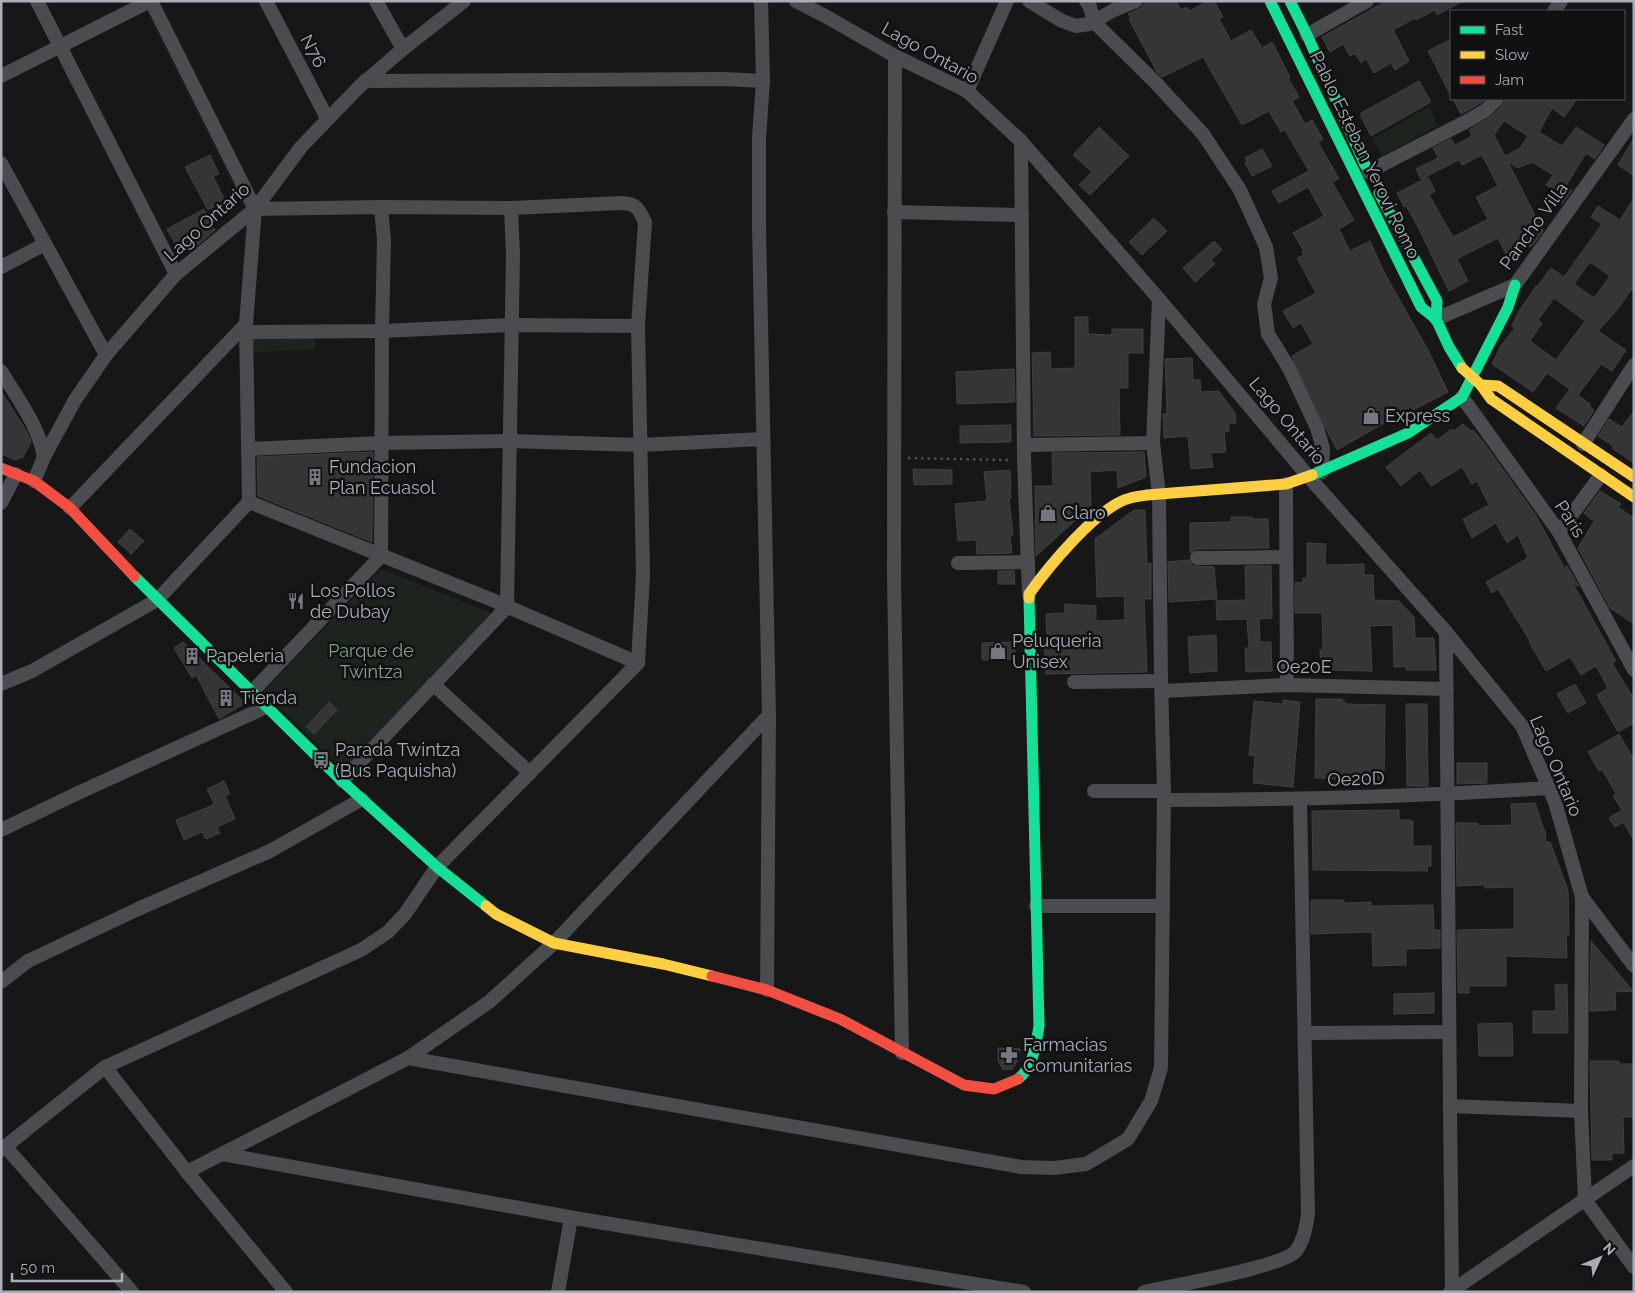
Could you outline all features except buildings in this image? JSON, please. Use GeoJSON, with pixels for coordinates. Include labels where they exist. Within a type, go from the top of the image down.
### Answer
{"type":"FeatureCollection","features":[{"type":"Feature","properties":{"kind":"street"},"geometry":{"type":"LineString","coordinates":[[37,1],[176,274]]}},
{"type":"Feature","properties":{"kind":"street"},"geometry":{"type":"LineString","coordinates":[[1,76],[150,1],[255,209],[246,328],[249,502],[157,600],[32,671],[1,684]]}},
{"type":"Feature","properties":{"kind":"street","name":"N76"},"geometry":{"type":"LineString","coordinates":[[266,1],[328,118]]}},
{"type":"Feature","properties":{"kind":"street"},"geometry":{"type":"LineString","coordinates":[[376,1],[403,49]]}},
{"type":"Feature","properties":{"kind":"street","name":"Lago Ontario"},"geometry":{"type":"LineString","coordinates":[[34,481],[44,457],[75,400],[106,355],[176,274],[255,209],[301,147],[365,81],[464,1]]}},
{"type":"Feature","properties":{"kind":"street"},"geometry":{"type":"LineString","coordinates":[[761,1],[763,81],[759,138],[759,216],[769,715],[767,990]]}},
{"type":"Feature","properties":{"kind":"street","name":"Lago Ontario"},"geometry":{"type":"LineString","coordinates":[[796,1],[894,56],[967,91],[1021,142],[1159,299],[1308,476],[1446,632],[1522,726],[1555,802],[1582,897],[1634,966]]}},
{"type":"Feature","properties":{"kind":"street"},"geometry":{"type":"LineString","coordinates":[[967,91],[1007,1]]}},
{"type":"Feature","properties":{"kind":"street"},"geometry":{"type":"LineString","coordinates":[[1029,1],[1062,21],[1076,26],[1094,22],[1114,10],[1136,1]]}},
{"type":"Feature","properties":{"kind":"street"},"geometry":{"type":"LineString","coordinates":[[1086,1],[1090,7],[1094,22],[1155,82],[1203,134],[1240,190],[1266,247],[1271,278],[1264,304],[1268,334],[1289,368],[1317,428],[1323,448],[1322,472]]}},
{"type":"Feature","properties":{"kind":"street","name":"Pablo Esteban Yerovi Romo"},"geometry":{"type":"LineString","coordinates":[[1270,1],[1421,307],[1436,319],[1449,347],[1463,370],[1490,399],[1634,497]]}},
{"type":"Feature","properties":{"kind":"street","name":"Pablo Esteban Yerovi Romo"},"geometry":{"type":"LineString","coordinates":[[1290,1],[1307,34],[1368,172],[1437,301],[1436,319]]}},
{"type":"Feature","properties":{"kind":"street"},"geometry":{"type":"LineString","coordinates":[[1307,34],[1367,1]]}},
{"type":"Feature","properties":{"kind":"street"},"geometry":{"type":"LineString","coordinates":[[894,56],[895,595],[902,1053]]}},
{"type":"Feature","properties":{"kind":"street"},"geometry":{"type":"LineString","coordinates":[[365,81],[724,79],[763,81]]}},
{"type":"Feature","properties":{"kind":"street"},"geometry":{"type":"LineString","coordinates":[[1368,172],[1471,119],[1486,110],[1496,100]]}},
{"type":"Feature","properties":{"kind":"street","name":"Pancho Villa"},"geometry":{"type":"LineString","coordinates":[[1436,319],[1515,285],[1634,118]]}},
{"type":"Feature","properties":{"kind":"street"},"geometry":{"type":"LineString","coordinates":[[1,468],[34,481],[70,508],[157,600],[342,781],[437,867],[496,914],[554,943],[663,964],[767,990],[840,1019],[964,1085],[994,1089],[1007,1086],[1020,1078],[1028,1067],[1036,1044],[1039,1026],[1024,460],[1021,142]]}},
{"type":"Feature","properties":{"kind":"street"},"geometry":{"type":"LineString","coordinates":[[1,163],[106,355]]}},
{"type":"Feature","properties":{"kind":"street"},"geometry":{"type":"LineString","coordinates":[[132,1292],[3,1148],[105,1067],[361,950],[388,932],[405,914],[437,867],[638,663],[643,575],[638,326],[645,222],[637,208],[631,203],[621,203],[511,208],[381,207],[255,209]]}},
{"type":"Feature","properties":{"kind":"street"},"geometry":{"type":"LineString","coordinates":[[252,692],[381,556],[384,240],[381,207]]}},
{"type":"Feature","properties":{"kind":"street"},"geometry":{"type":"LineString","coordinates":[[342,781],[507,606],[513,254],[511,208]]}},
{"type":"Feature","properties":{"kind":"street"},"geometry":{"type":"LineString","coordinates":[[894,212],[1022,215]]}},
{"type":"Feature","properties":{"kind":"street"},"geometry":{"type":"LineString","coordinates":[[1,267],[45,244]]}},
{"type":"Feature","properties":{"kind":"street"},"geometry":{"type":"LineString","coordinates":[[1029,594],[1046,570],[1084,530],[1112,506],[1132,497],[1286,484],[1322,472],[1408,433],[1462,396],[1476,382],[1508,307],[1515,285]]}},
{"type":"Feature","properties":{"kind":"street"},"geometry":{"type":"LineString","coordinates":[[408,1058],[1021,1167],[1054,1168],[1086,1164],[1128,1139],[1151,1101],[1161,1068],[1164,796],[1158,495],[1153,443],[1159,299]]}},
{"type":"Feature","properties":{"kind":"street"},"geometry":{"type":"LineString","coordinates":[[70,508],[246,328],[382,331],[512,325],[638,326]]}},
{"type":"Feature","properties":{"kind":"street"},"geometry":{"type":"LineString","coordinates":[[1583,444],[1634,365]]}},
{"type":"Feature","properties":{"kind":"street"},"geometry":{"type":"LineString","coordinates":[[1,371],[32,424],[43,449],[44,457]]}},
{"type":"Feature","properties":{"kind":"street"},"geometry":{"type":"LineString","coordinates":[[1476,382],[1498,386],[1634,477]]}},
{"type":"Feature","properties":{"kind":"street","name":"Paris"},"geometry":{"type":"LineString","coordinates":[[1462,396],[1559,532],[1634,670]]}},
{"type":"Feature","properties":{"kind":"street"},"geometry":{"type":"LineString","coordinates":[[249,449],[381,443],[510,441],[640,445],[763,438]]}},
{"type":"Feature","properties":{"kind":"street"},"geometry":{"type":"LineString","coordinates":[[1024,445],[1153,443]]}},
{"type":"Feature","properties":{"kind":"street"},"geometry":{"type":"LineString","coordinates":[[1,503],[16,474]]}},
{"type":"Feature","properties":{"kind":"street"},"geometry":{"type":"LineString","coordinates":[[1559,532],[1601,474]]}},
{"type":"Feature","properties":{"kind":"street"},"geometry":{"type":"LineString","coordinates":[[1286,484],[1287,685]]}},
{"type":"Feature","properties":{"kind":"street"},"geometry":{"type":"LineString","coordinates":[[249,502],[507,606],[638,663]]}},
{"type":"Feature","properties":{"kind":"street"},"geometry":{"type":"LineString","coordinates":[[1197,558],[1286,558]]}},
{"type":"Feature","properties":{"kind":"street"},"geometry":{"type":"LineString","coordinates":[[958,563],[1028,562]]}},
{"type":"Feature","properties":{"kind":"street"},"geometry":{"type":"LineString","coordinates":[[1446,632],[1451,1291]]}},
{"type":"Feature","properties":{"kind":"street","name":"Oe20E"},"geometry":{"type":"LineString","coordinates":[[1074,682],[1161,686],[1287,685],[1447,689]]}},
{"type":"Feature","properties":{"kind":"street"},"geometry":{"type":"LineString","coordinates":[[433,684],[530,773]]}},
{"type":"Feature","properties":{"kind":"street"},"geometry":{"type":"LineString","coordinates":[[1,830],[266,707]]}},
{"type":"Feature","properties":{"kind":"street"},"geometry":{"type":"LineString","coordinates":[[187,1172],[408,1058],[489,1002],[554,943],[769,715]]}},
{"type":"Feature","properties":{"kind":"street","name":"Oe20D"},"geometry":{"type":"LineString","coordinates":[[1094,791],[1164,796],[1300,800],[1447,795],[1549,788]]}},
{"type":"Feature","properties":{"kind":"street"},"geometry":{"type":"LineString","coordinates":[[1,982],[28,961],[138,908],[270,851],[362,800]]}},
{"type":"Feature","properties":{"kind":"street"},"geometry":{"type":"LineString","coordinates":[[1144,1292],[1266,1266],[1295,1252],[1306,1232],[1308,1214],[1300,800]]}},
{"type":"Feature","properties":{"kind":"street"},"geometry":{"type":"LineString","coordinates":[[1582,897],[1581,1111],[1585,1200],[1634,1266]]}},
{"type":"Feature","properties":{"kind":"street"},"geometry":{"type":"LineString","coordinates":[[1036,906],[1163,906]]}},
{"type":"Feature","properties":{"kind":"street"},"geometry":{"type":"LineString","coordinates":[[1305,1034],[1449,1032]]}},
{"type":"Feature","properties":{"kind":"street"},"geometry":{"type":"LineString","coordinates":[[105,1067],[187,1172],[286,1292]]}},
{"type":"Feature","properties":{"kind":"street"},"geometry":{"type":"LineString","coordinates":[[1450,1106],[1581,1111]]}},
{"type":"Feature","properties":{"kind":"street"},"geometry":{"type":"LineString","coordinates":[[222,1154],[571,1218],[1024,1292]]}},
{"type":"Feature","properties":{"kind":"street"},"geometry":{"type":"LineString","coordinates":[[1451,1291],[1634,1166]]}},
{"type":"Feature","properties":{"kind":"street"},"geometry":{"type":"LineString","coordinates":[[558,1292],[571,1218]]}},
{"type":"Feature","properties":{"kind":"path"},"geometry":{"type":"LineString","coordinates":[[894,458],[1024,460]]}},
{"type":"Feature","properties":{"kind":"green space"},"geometry":{"type":"Polygon","coordinates":[[[1430,106],[1437,126],[1382,156],[1372,139],[1430,106]]]}},
{"type":"Feature","properties":{"kind":"green space"},"geometry":{"type":"Polygon","coordinates":[[[315,337],[315,350],[255,352],[251,338],[315,337]]]}},
{"type":"Feature","properties":{"kind":"green space","name":"Parque de Twintza"},"geometry":{"type":"Polygon","coordinates":[[[381,569],[494,614],[344,770],[263,692],[381,569]]]}},
{"type":"Feature","properties":{"kind":"traffic: fast"},"geometry":{"type":"LineString","coordinates":[[1270,1],[1421,307],[1436,319],[1449,347],[1462,368]]}},
{"type":"Feature","properties":{"kind":"traffic: fast"},"geometry":{"type":"LineString","coordinates":[[1290,1],[1365,165]]}},
{"type":"Feature","properties":{"kind":"traffic: fast"},"geometry":{"type":"LineString","coordinates":[[1379,193],[1437,301],[1436,319]]}},
{"type":"Feature","properties":{"kind":"traffic: fast"},"geometry":{"type":"LineString","coordinates":[[1312,475],[1408,433],[1462,397],[1508,307],[1515,285]]}},
{"type":"Feature","properties":{"kind":"traffic: fast"},"geometry":{"type":"LineString","coordinates":[[134,576],[342,781],[437,867],[486,906]]}},
{"type":"Feature","properties":{"kind":"traffic: fast"},"geometry":{"type":"LineString","coordinates":[[1018,1079],[1027,1069],[1030,1062],[1039,1026],[1029,598]]}},
{"type":"Feature","properties":{"kind":"traffic: slow"},"geometry":{"type":"LineString","coordinates":[[1462,368],[1481,385],[1491,399],[1634,497]]}},
{"type":"Feature","properties":{"kind":"traffic: slow"},"geometry":{"type":"LineString","coordinates":[[1481,385],[1498,386],[1634,477]]}},
{"type":"Feature","properties":{"kind":"traffic: slow"},"geometry":{"type":"LineString","coordinates":[[1029,598],[1029,594],[1038,582],[1072,541],[1099,516],[1124,500],[1147,495],[1286,484],[1312,475]]}},
{"type":"Feature","properties":{"kind":"traffic: slow"},"geometry":{"type":"LineString","coordinates":[[486,906],[496,914],[554,943],[663,964],[712,976]]}},
{"type":"Feature","properties":{"kind":"traffic: jam"},"geometry":{"type":"LineString","coordinates":[[1,468],[34,481],[70,508],[134,576]]}},
{"type":"Feature","properties":{"kind":"traffic: jam"},"geometry":{"type":"LineString","coordinates":[[712,976],[767,990],[840,1019],[964,1085],[994,1089],[1018,1079]]}},
{"type":"Feature","properties":{"kind":"place","name":"Express"},"geometry":{"type":"Point","coordinates":[1371,416]}},
{"type":"Feature","properties":{"kind":"place","name":"Fundacion Plan Ecuasol"},"geometry":{"type":"Point","coordinates":[315,477]}},
{"type":"Feature","properties":{"kind":"place","name":"Claro"},"geometry":{"type":"Point","coordinates":[1048,513]}},
{"type":"Feature","properties":{"kind":"place","name":"Los Pollos de Dubay"},"geometry":{"type":"Point","coordinates":[296,601]}},
{"type":"Feature","properties":{"kind":"place","name":"Peluqueria Unisex"},"geometry":{"type":"Point","coordinates":[998,651]}},
{"type":"Feature","properties":{"kind":"place","name":"Papeleria"},"geometry":{"type":"Point","coordinates":[192,656]}},
{"type":"Feature","properties":{"kind":"place","name":"Tienda"},"geometry":{"type":"Point","coordinates":[226,698]}},
{"type":"Feature","properties":{"kind":"place","name":"Parada Twintza (Bus Paquisha)"},"geometry":{"type":"Point","coordinates":[321,760]}},
{"type":"Feature","properties":{"kind":"place","name":"Farmacias Comunitarias"},"geometry":{"type":"Point","coordinates":[1009,1055]}}]}
